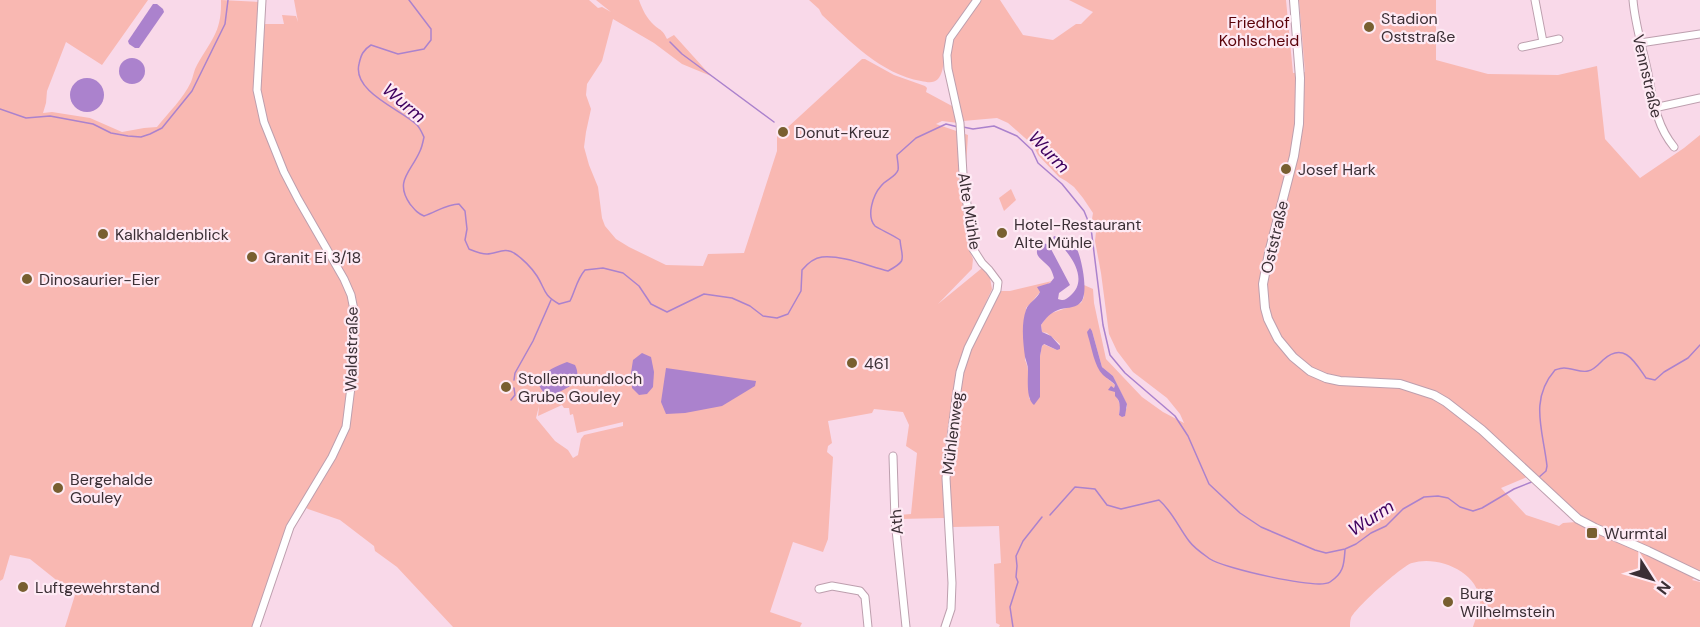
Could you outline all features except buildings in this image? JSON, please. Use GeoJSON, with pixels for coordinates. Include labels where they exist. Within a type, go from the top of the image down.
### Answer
{"type":"FeatureCollection","features":[{"type":"Feature","properties":{"kind":"street","name":"Waldstraße"},"geometry":{"type":"LineString","coordinates":[[256,627],[290,527],[332,457],[346,427],[354,363],[354,310],[351,295],[284,172],[264,122],[257,90],[262,0]]}},
{"type":"Feature","properties":{"kind":"street","name":"Alte Mühle"},"geometry":{"type":"LineString","coordinates":[[977,0],[950,38],[947,55],[951,89],[960,123],[963,174],[973,249],[998,282]]}},
{"type":"Feature","properties":{"kind":"street","name":"Oststraße"},"geometry":{"type":"LineString","coordinates":[[1294,0],[1300,111],[1294,156],[1263,284],[1265,308],[1284,348],[1310,371],[1326,378],[1340,381],[1400,384],[1434,395],[1482,430],[1578,519],[1700,576]]}},
{"type":"Feature","properties":{"kind":"street"},"geometry":{"type":"LineString","coordinates":[[1535,0],[1543,42]]}},
{"type":"Feature","properties":{"kind":"street","name":"Vennstraße"},"geometry":{"type":"LineString","coordinates":[[1633,0],[1654,108],[1662,129],[1674,147]]}},
{"type":"Feature","properties":{"kind":"street"},"geometry":{"type":"LineString","coordinates":[[1640,43],[1700,34]]}},
{"type":"Feature","properties":{"kind":"street"},"geometry":{"type":"LineString","coordinates":[[1522,47],[1559,39]]}},
{"type":"Feature","properties":{"kind":"street"},"geometry":{"type":"LineString","coordinates":[[1654,108],[1700,98]]}},
{"type":"Feature","properties":{"kind":"street","name":"Mühlenweg"},"geometry":{"type":"LineString","coordinates":[[945,627],[951,609],[952,583],[946,478],[960,372],[998,282]]}},
{"type":"Feature","properties":{"kind":"street","name":"Ath"},"geometry":{"type":"LineString","coordinates":[[893,456],[895,520],[906,627]]}},
{"type":"Feature","properties":{"kind":"street"},"geometry":{"type":"LineString","coordinates":[[819,589],[832,586],[860,591],[865,597],[868,627]]}},
{"type":"Feature","properties":{"kind":"green space"},"geometry":{"type":"Polygon","coordinates":[[[0,0],[148,0],[102,65],[66,42],[47,91],[43,113],[52,112],[90,118],[122,132],[157,127],[180,100],[218,28],[221,0],[261,2],[256,90],[265,123],[258,89],[262,24],[284,24],[282,15],[296,16],[298,22],[294,0],[589,0],[598,8],[602,7],[611,12],[596,0],[639,0],[651,23],[663,32],[667,39],[674,35],[711,76],[682,64],[654,43],[613,19],[602,61],[587,84],[586,95],[591,109],[584,147],[598,187],[605,226],[616,239],[666,265],[703,266],[708,254],[744,253],[777,151],[777,129],[788,127],[862,59],[894,75],[925,86],[926,92],[952,106],[958,123],[942,121],[936,124],[968,135],[964,197],[969,249],[973,259],[972,269],[938,304],[982,268],[990,278],[992,289],[970,337],[955,379],[942,468],[944,518],[899,519],[899,515],[911,514],[917,453],[906,446],[909,425],[903,412],[874,409],[872,413],[828,421],[832,443],[828,446],[827,452],[833,457],[828,539],[823,552],[793,542],[770,612],[802,623],[800,627],[453,627],[397,567],[375,551],[374,546],[340,520],[308,509],[301,504],[290,519],[253,627],[65,627],[75,595],[30,559],[10,555],[3,579],[0,581],[0,0]],[[562,405],[538,416],[539,406],[536,418],[573,458],[578,455],[584,435],[623,426],[623,422],[577,433],[573,414],[570,415],[569,408],[564,408],[562,405]]]}},
{"type":"Feature","properties":{"kind":"green space"},"geometry":{"type":"Polygon","coordinates":[[[809,0],[973,0],[949,33],[941,75],[936,81],[930,82],[906,77],[879,64],[822,15],[809,0]]]}},
{"type":"Feature","properties":{"kind":"green space","name":"Friedhof Kohlscheid"},"geometry":{"type":"Polygon","coordinates":[[[980,0],[1000,0],[1023,35],[1053,40],[1076,24],[1081,24],[1093,12],[1069,0],[1286,0],[1293,73],[1305,72],[1299,0],[1436,0],[1436,60],[1488,74],[1558,75],[1597,66],[1605,139],[1640,178],[1700,135],[1700,572],[1692,580],[1700,582],[1700,627],[1473,627],[1480,601],[1478,590],[1472,581],[1455,568],[1433,561],[1422,561],[1412,563],[1399,571],[1361,605],[1351,618],[1350,627],[999,627],[1000,625],[996,623],[994,564],[1001,563],[999,526],[952,527],[948,477],[964,370],[977,336],[1001,291],[1052,281],[1026,308],[1025,360],[1029,399],[1040,397],[1039,363],[1043,344],[1057,350],[1060,344],[1047,333],[1042,332],[1041,325],[1049,314],[1081,303],[1084,297],[1084,285],[1093,289],[1106,359],[1142,397],[1184,423],[1167,398],[1133,372],[1117,351],[1109,334],[1093,213],[1083,198],[1038,155],[1033,145],[1008,123],[997,118],[963,121],[951,68],[951,47],[980,0]],[[1092,331],[1094,354],[1108,379],[1115,385],[1113,387],[1120,405],[1119,415],[1127,408],[1127,405],[1113,376],[1102,367],[1092,331]],[[1534,474],[1501,488],[1526,515],[1559,526],[1563,523],[1576,522],[1534,474]]]}},
{"type":"Feature","properties":{"kind":"green space"},"geometry":{"type":"Polygon","coordinates":[[[1011,189],[1016,200],[1004,211],[999,198],[1011,189]]]}},
{"type":"Feature","properties":{"kind":"shaded area"},"geometry":{"type":"Polygon","coordinates":[[[153,4],[157,4],[164,12],[139,48],[135,48],[128,41],[153,4]]]}},
{"type":"Feature","properties":{"kind":"shaded area"},"geometry":{"type":"Polygon","coordinates":[[[132,58],[141,62],[145,71],[141,80],[132,84],[123,80],[119,71],[123,62],[132,58]]]}},
{"type":"Feature","properties":{"kind":"shaded area"},"geometry":{"type":"Polygon","coordinates":[[[87,78],[99,83],[104,95],[99,107],[87,112],[75,107],[70,95],[75,83],[87,78]]]}},
{"type":"Feature","properties":{"kind":"shaded area"},"geometry":{"type":"Polygon","coordinates":[[[1054,236],[1068,240],[1075,245],[1082,265],[1084,292],[1083,299],[1078,305],[1055,311],[1041,325],[1042,332],[1051,336],[1060,349],[1057,350],[1044,344],[1042,346],[1040,397],[1034,405],[1029,394],[1023,321],[1027,308],[1040,292],[1037,287],[1050,283],[1054,278],[1050,268],[1037,253],[1039,247],[1044,243],[1048,245],[1054,236]],[[1058,243],[1054,244],[1051,249],[1070,285],[1059,293],[1058,299],[1063,300],[1076,290],[1078,276],[1073,261],[1058,243]]]}},
{"type":"Feature","properties":{"kind":"shaded area"},"geometry":{"type":"Polygon","coordinates":[[[1090,328],[1102,367],[1113,376],[1127,404],[1125,416],[1119,415],[1120,405],[1115,392],[1108,390],[1111,386],[1114,388],[1115,385],[1103,375],[1095,362],[1087,332],[1090,328]]]}},
{"type":"Feature","properties":{"kind":"shaded area"},"geometry":{"type":"Polygon","coordinates":[[[642,353],[651,357],[654,372],[653,387],[647,394],[639,395],[632,388],[631,373],[633,360],[642,353]]]}},
{"type":"Feature","properties":{"kind":"shaded area"},"geometry":{"type":"Polygon","coordinates":[[[567,362],[576,367],[576,383],[552,396],[546,394],[539,385],[544,376],[550,370],[567,362]]]}},
{"type":"Feature","properties":{"kind":"shaded area"},"geometry":{"type":"Polygon","coordinates":[[[666,368],[756,381],[755,386],[722,406],[666,414],[661,402],[666,368]]]}},
{"type":"Feature","properties":{"kind":"waterway","name":"Wurm"},"geometry":{"type":"LineString","coordinates":[[0,109],[26,118],[50,116],[93,124],[111,133],[128,136],[141,137],[150,134],[162,128],[192,91],[225,24],[228,0]]}},
{"type":"Feature","properties":{"kind":"waterway","name":"Wurm"},"geometry":{"type":"LineString","coordinates":[[409,0],[431,29],[431,40],[424,49],[398,54],[371,45],[363,53],[359,64],[359,74],[370,92],[410,119],[417,125],[424,137],[421,149],[404,183],[405,196],[415,210],[424,216],[459,204],[465,211],[467,229],[465,240],[469,249],[485,254],[511,251],[530,267],[547,294],[559,304],[570,301],[585,270],[603,268],[623,273],[639,286],[651,304],[667,312],[704,294],[732,298],[750,306],[763,316],[777,318],[788,314],[801,291],[802,270],[816,259],[838,258],[888,271],[901,262],[900,240],[872,222],[871,211],[875,195],[883,184],[897,172],[897,155],[916,138],[946,124],[958,127]]}},
{"type":"Feature","properties":{"kind":"waterway"},"geometry":{"type":"LineString","coordinates":[[670,42],[682,54],[774,122]]}},
{"type":"Feature","properties":{"kind":"waterway","name":"Wurm"},"geometry":{"type":"LineString","coordinates":[[963,127],[973,129],[994,126],[1017,136],[1032,150],[1038,163],[1062,184],[1084,211],[1091,228],[1103,325],[1110,355],[1125,373],[1175,416],[1188,436],[1209,484],[1240,513],[1261,527],[1326,553],[1356,544],[1386,526],[1403,509],[1424,497],[1448,498],[1460,507],[1473,511],[1534,481]]}},
{"type":"Feature","properties":{"kind":"waterway"},"geometry":{"type":"LineString","coordinates":[[514,380],[515,373],[533,341],[551,300]]}},
{"type":"Feature","properties":{"kind":"waterway","name":"Wurm"},"geometry":{"type":"LineString","coordinates":[[1538,478],[1546,471],[1547,466],[1540,404],[1547,381],[1555,370],[1564,368],[1588,371],[1610,355],[1623,353],[1633,360],[1646,378],[1655,380],[1688,358],[1700,345]]}},
{"type":"Feature","properties":{"kind":"waterway"},"geometry":{"type":"LineString","coordinates":[[511,400],[515,395],[514,388]]}},
{"type":"Feature","properties":{"kind":"waterway"},"geometry":{"type":"LineString","coordinates":[[1050,515],[1075,487],[1095,489],[1107,505],[1121,509],[1159,500],[1172,514],[1191,544],[1210,559],[1290,581],[1322,584],[1330,582],[1335,579],[1342,568],[1345,550]]}},
{"type":"Feature","properties":{"kind":"waterway"},"geometry":{"type":"LineString","coordinates":[[1013,627],[1010,607],[1018,582],[1016,556],[1023,541],[1042,517]]}},
{"type":"Feature","properties":{"kind":"place","name":"Stadion Oststraße"},"geometry":{"type":"Point","coordinates":[1369,27]}},
{"type":"Feature","properties":{"kind":"place","name":"Donut-Kreuz"},"geometry":{"type":"Point","coordinates":[783,132]}},
{"type":"Feature","properties":{"kind":"place","name":"Josef Hark"},"geometry":{"type":"Point","coordinates":[1286,169]}},
{"type":"Feature","properties":{"kind":"place","name":"Hotel-Restaurant Alte Mühle"},"geometry":{"type":"Point","coordinates":[1002,233]}},
{"type":"Feature","properties":{"kind":"place","name":"Kalkhaldenblick"},"geometry":{"type":"Point","coordinates":[103,234]}},
{"type":"Feature","properties":{"kind":"place","name":"Granit Ei 3/18"},"geometry":{"type":"Point","coordinates":[252,257]}},
{"type":"Feature","properties":{"kind":"place","name":"Dinosaurier-Eier"},"geometry":{"type":"Point","coordinates":[27,279]}},
{"type":"Feature","properties":{"kind":"place","name":"461"},"geometry":{"type":"Point","coordinates":[852,363]}},
{"type":"Feature","properties":{"kind":"place","name":"Stollenmundloch Grube Gouley"},"geometry":{"type":"Point","coordinates":[506,387]}},
{"type":"Feature","properties":{"kind":"place","name":"Bergehalde Gouley"},"geometry":{"type":"Point","coordinates":[58,488]}},
{"type":"Feature","properties":{"kind":"place","name":"Wurmtal"},"geometry":{"type":"Point","coordinates":[1592,533]}},
{"type":"Feature","properties":{"kind":"place","name":"Luftgewehrstand"},"geometry":{"type":"Point","coordinates":[23,587]}},
{"type":"Feature","properties":{"kind":"place","name":"Burg Wilhelmstein"},"geometry":{"type":"Point","coordinates":[1448,602]}}]}
